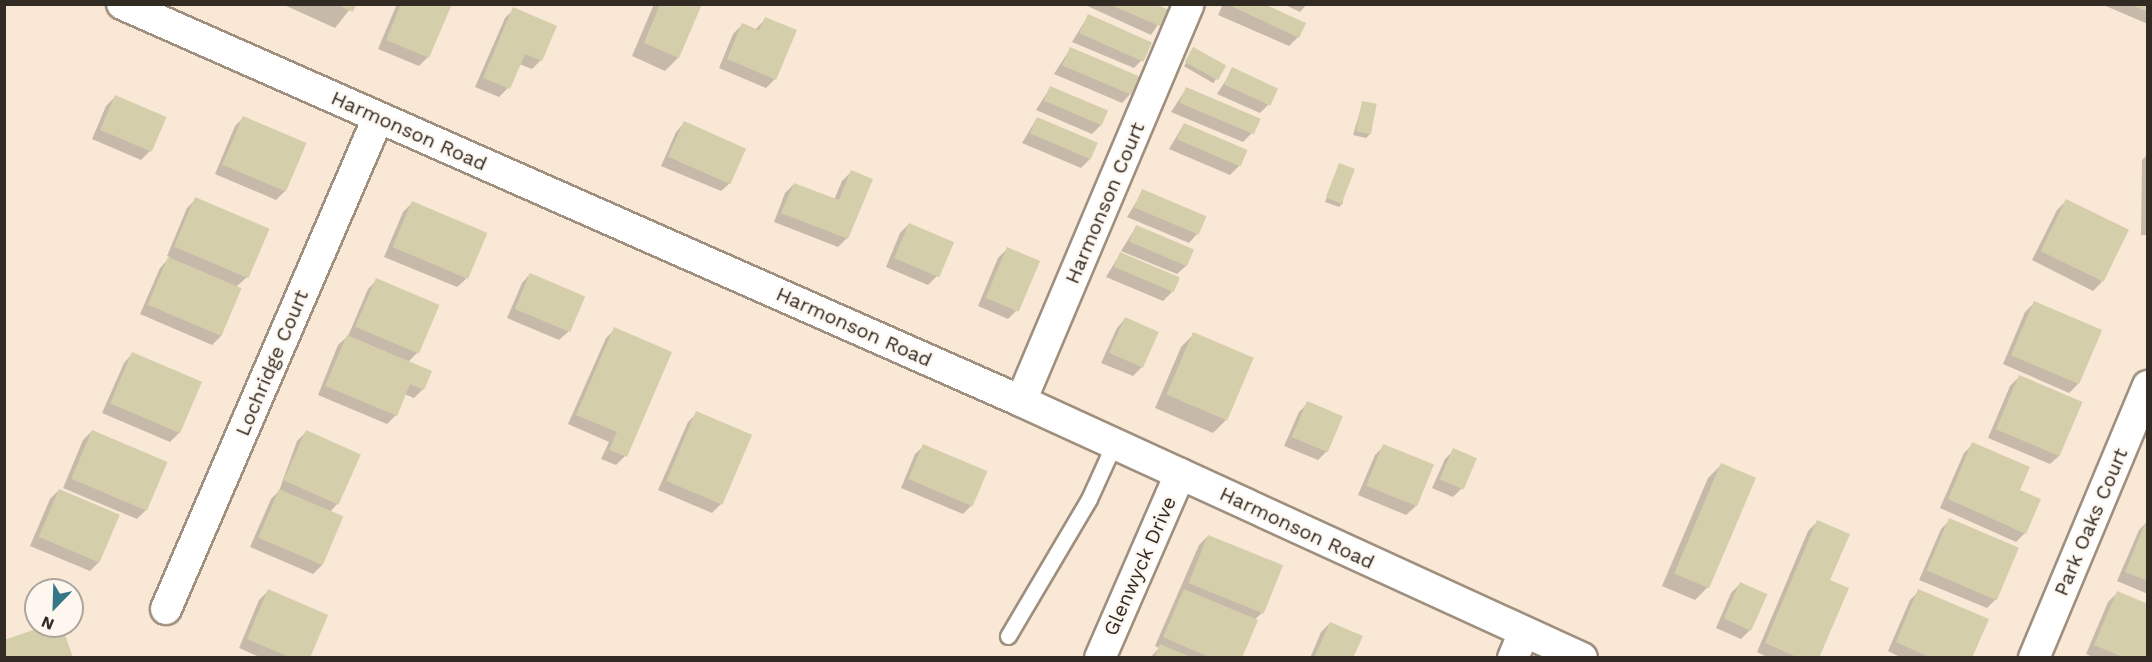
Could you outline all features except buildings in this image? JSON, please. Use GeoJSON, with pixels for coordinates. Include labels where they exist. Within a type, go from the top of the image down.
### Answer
{"type":"FeatureCollection","features":[{"type":"Feature","properties":{"kind":"street","name":"Harmonson Road"},"geometry":{"type":"LineString","coordinates":[[122,4],[1021,401],[1180,474],[1518,645],[1582,657]]}},
{"type":"Feature","properties":{"kind":"street","name":"Harmonson Court"},"geometry":{"type":"LineString","coordinates":[[1021,401],[1189,4]]}},
{"type":"Feature","properties":{"kind":"street","name":"Lochridge Court"},"geometry":{"type":"LineString","coordinates":[[166,609],[378,118]]}},
{"type":"Feature","properties":{"kind":"street","name":"Park Oaks Court"},"geometry":{"type":"LineString","coordinates":[[2034,657],[2148,386]]}},
{"type":"Feature","properties":{"kind":"street","name":"Glenwyck Drive"},"geometry":{"type":"LineString","coordinates":[[1100,657],[1180,474]]}},
{"type":"Feature","properties":{"kind":"lane"},"geometry":{"type":"LineString","coordinates":[[1008,636],[1089,499],[1114,444]]}}]}
